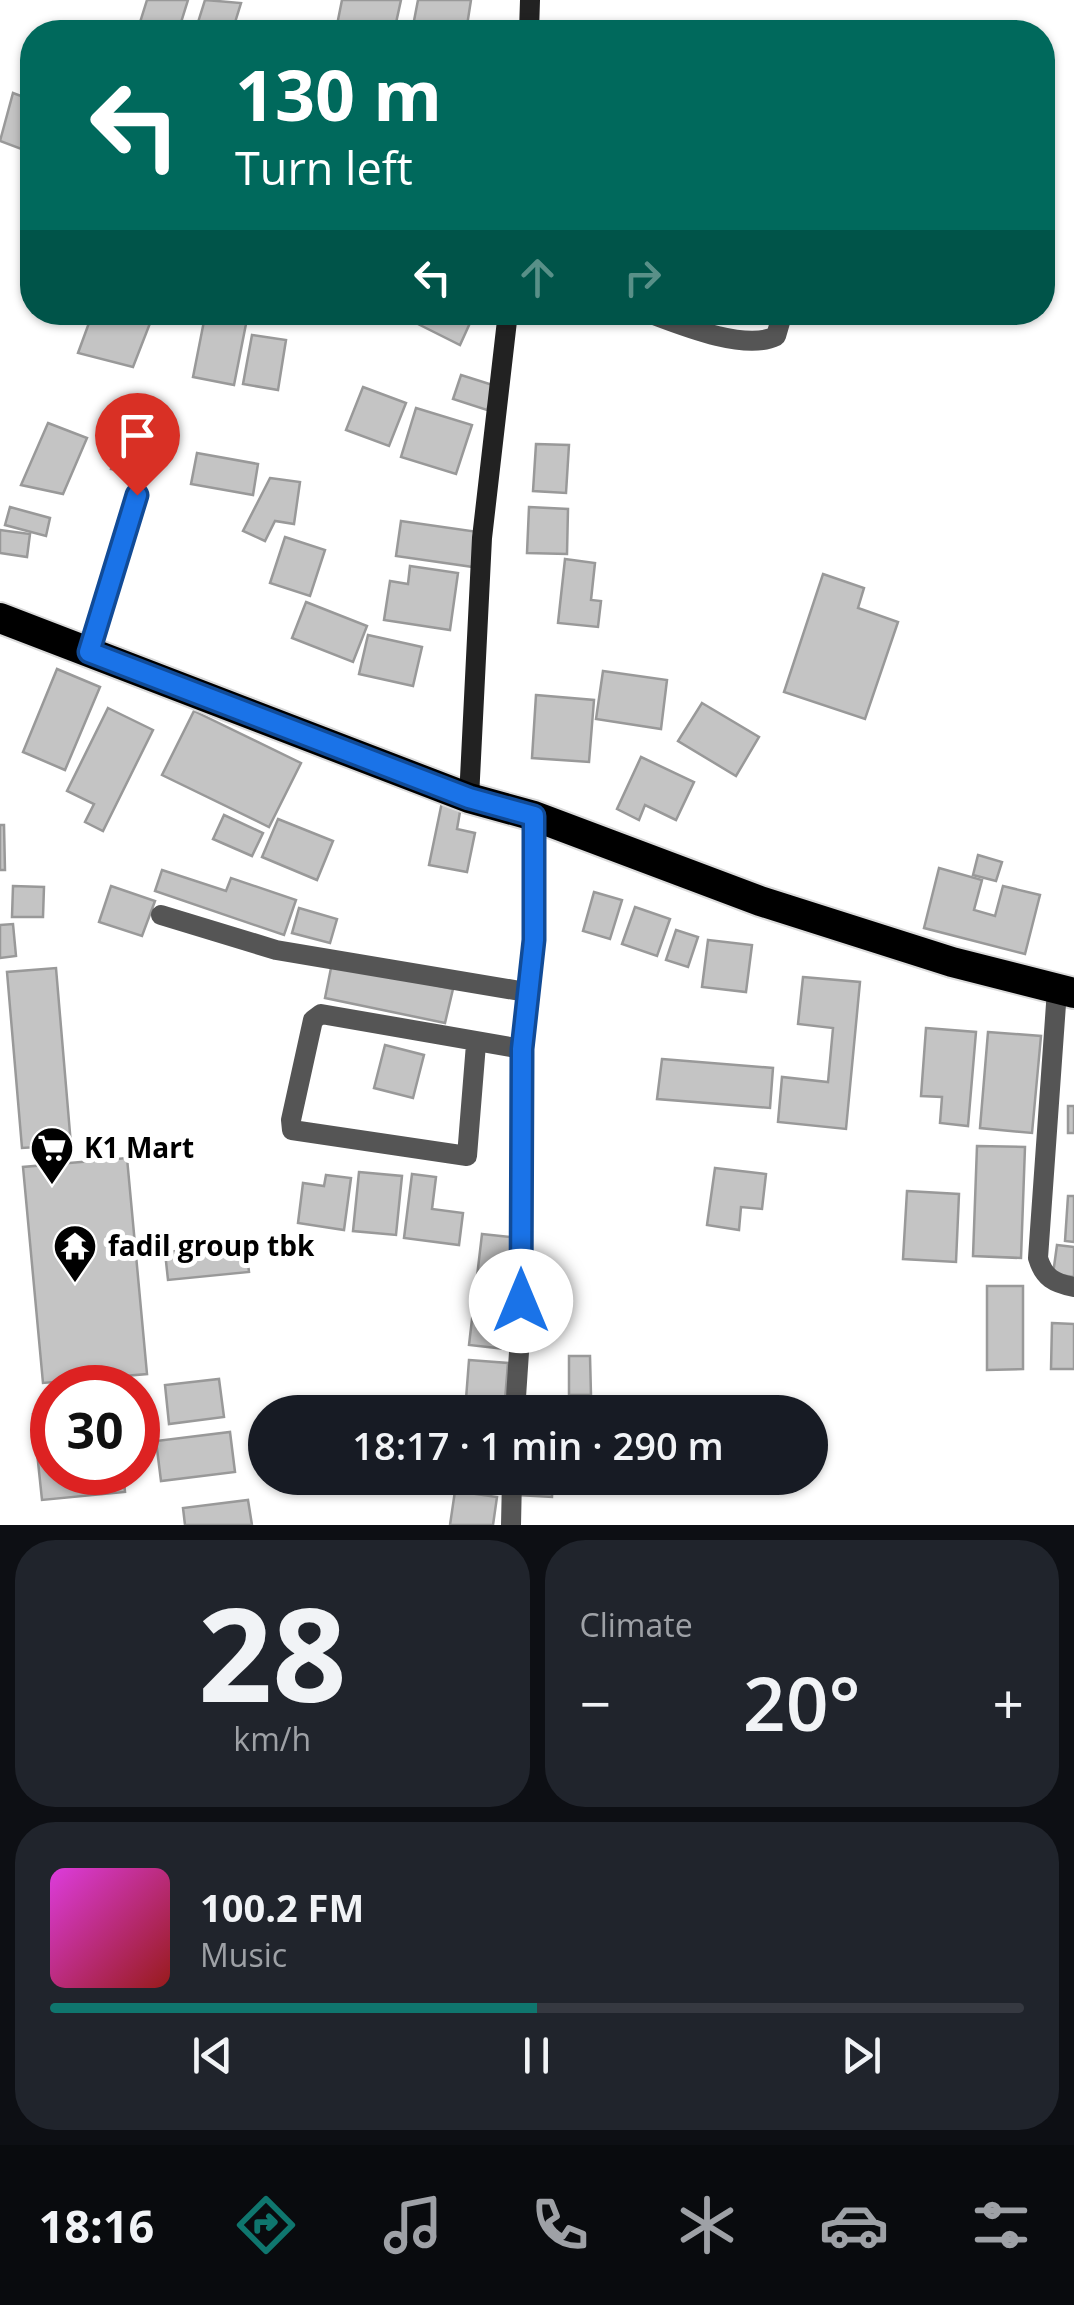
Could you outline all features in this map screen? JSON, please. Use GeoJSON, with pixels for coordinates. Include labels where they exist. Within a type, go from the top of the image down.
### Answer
{"type":"FeatureCollection","features":[{"type":"Feature","properties":{"kind":"highway"},"geometry":{"type":"LineString","coordinates":[[0,618],[469,798],[534,816],[760,901],[952,962],[1065,992]]}},
{"type":"Feature","properties":{"kind":"street"},"geometry":{"type":"LineString","coordinates":[[469,798],[482,538],[507,325]]}},
{"type":"Feature","properties":{"kind":"street"},"geometry":{"type":"LineString","coordinates":[[682,325],[702,332],[764,340],[776,336],[779,325]]}},
{"type":"Feature","properties":{"kind":"street"},"geometry":{"type":"LineString","coordinates":[[89,652],[137,495]]}},
{"type":"Feature","properties":{"kind":"street"},"geometry":{"type":"LineString","coordinates":[[516,1395],[522,1049],[534,940],[534,816]]}},
{"type":"Feature","properties":{"kind":"street"},"geometry":{"type":"LineString","coordinates":[[161,915],[276,950],[526,992]]}},
{"type":"Feature","properties":{"kind":"street"},"geometry":{"type":"LineString","coordinates":[[1065,992],[1038,1258],[1042,1271],[1054,1283],[1074,1287]]}},
{"type":"Feature","properties":{"kind":"street"},"geometry":{"type":"LineString","coordinates":[[476,1044],[467,1156],[292,1130],[290,1120],[313,1020],[321,1014],[522,1049]]}},
{"type":"Feature","properties":{"kind":"street"},"geometry":{"type":"LineString","coordinates":[[510,1525],[511,1495]]}},
{"type":"Feature","properties":{"kind":"building"},"geometry":{"type":"Polygon","coordinates":[[[147,0],[188,0],[182,20],[141,20],[147,0]]]}},
{"type":"Feature","properties":{"kind":"building"},"geometry":{"type":"Polygon","coordinates":[[[205,0],[241,3],[236,20],[199,20],[205,0]]]}},
{"type":"Feature","properties":{"kind":"building"},"geometry":{"type":"Polygon","coordinates":[[[342,0],[401,0],[397,20],[338,20],[342,0]]]}},
{"type":"Feature","properties":{"kind":"building"},"geometry":{"type":"Polygon","coordinates":[[[418,0],[471,0],[468,20],[414,20],[418,0]]]}},
{"type":"Feature","properties":{"kind":"building"},"geometry":{"type":"Polygon","coordinates":[[[13,93],[20,96],[20,148],[0,141],[13,93]]]}},
{"type":"Feature","properties":{"kind":"building"},"geometry":{"type":"Polygon","coordinates":[[[88,325],[149,325],[133,367],[78,353],[88,325]]]}},
{"type":"Feature","properties":{"kind":"building"},"geometry":{"type":"Polygon","coordinates":[[[203,325],[246,325],[234,385],[193,377],[203,325]]]}},
{"type":"Feature","properties":{"kind":"building"},"geometry":{"type":"Polygon","coordinates":[[[420,325],[469,325],[460,345],[420,325]]]}},
{"type":"Feature","properties":{"kind":"building"},"geometry":{"type":"Polygon","coordinates":[[[252,335],[286,340],[278,390],[243,384],[252,335]]]}},
{"type":"Feature","properties":{"kind":"building"},"geometry":{"type":"Polygon","coordinates":[[[461,375],[496,386],[487,410],[453,399],[461,375]]]}},
{"type":"Feature","properties":{"kind":"building"},"geometry":{"type":"Polygon","coordinates":[[[363,387],[406,403],[389,446],[346,430],[363,387]]]}},
{"type":"Feature","properties":{"kind":"building"},"geometry":{"type":"Polygon","coordinates":[[[416,408],[472,425],[456,474],[401,457],[416,408]]]}},
{"type":"Feature","properties":{"kind":"building"},"geometry":{"type":"Polygon","coordinates":[[[120,418],[159,425],[150,476],[111,469],[120,418]]]}},
{"type":"Feature","properties":{"kind":"building"},"geometry":{"type":"Polygon","coordinates":[[[48,423],[87,438],[63,494],[21,485],[48,423]]]}},
{"type":"Feature","properties":{"kind":"building"},"geometry":{"type":"Polygon","coordinates":[[[536,444],[569,445],[566,493],[533,491],[536,444]]]}},
{"type":"Feature","properties":{"kind":"building"},"geometry":{"type":"Polygon","coordinates":[[[197,453],[258,464],[253,495],[191,484],[197,453]]]}},
{"type":"Feature","properties":{"kind":"building"},"geometry":{"type":"Polygon","coordinates":[[[270,478],[300,482],[294,524],[275,521],[265,541],[243,531],[270,478]]]}},
{"type":"Feature","properties":{"kind":"building"},"geometry":{"type":"Polygon","coordinates":[[[10,507],[50,518],[46,536],[5,525],[10,507]]]}},
{"type":"Feature","properties":{"kind":"building"},"geometry":{"type":"Polygon","coordinates":[[[529,507],[568,509],[567,554],[527,553],[529,507]]]}},
{"type":"Feature","properties":{"kind":"building"},"geometry":{"type":"Polygon","coordinates":[[[401,521],[478,532],[473,567],[396,556],[401,521]]]}},
{"type":"Feature","properties":{"kind":"building"},"geometry":{"type":"Polygon","coordinates":[[[0,530],[30,534],[27,557],[0,553],[0,530]]]}},
{"type":"Feature","properties":{"kind":"building"},"geometry":{"type":"Polygon","coordinates":[[[285,537],[325,550],[310,596],[270,583],[285,537]]]}},
{"type":"Feature","properties":{"kind":"building"},"geometry":{"type":"Polygon","coordinates":[[[565,559],[595,563],[591,600],[601,601],[598,627],[558,623],[565,559]]]}},
{"type":"Feature","properties":{"kind":"building"},"geometry":{"type":"Polygon","coordinates":[[[410,566],[458,573],[450,630],[384,620],[390,581],[408,584],[410,566]]]}},
{"type":"Feature","properties":{"kind":"building"},"geometry":{"type":"Polygon","coordinates":[[[823,574],[864,588],[858,608],[898,622],[865,719],[784,692],[823,574]]]}},
{"type":"Feature","properties":{"kind":"building"},"geometry":{"type":"Polygon","coordinates":[[[306,602],[367,626],[353,662],[292,638],[306,602]]]}},
{"type":"Feature","properties":{"kind":"building"},"geometry":{"type":"Polygon","coordinates":[[[368,635],[422,647],[413,686],[359,674],[368,635]]]}},
{"type":"Feature","properties":{"kind":"building"},"geometry":{"type":"Polygon","coordinates":[[[57,669],[100,687],[65,770],[23,752],[57,669]]]}},
{"type":"Feature","properties":{"kind":"building"},"geometry":{"type":"Polygon","coordinates":[[[603,671],[667,680],[661,729],[596,719],[603,671]]]}},
{"type":"Feature","properties":{"kind":"building"},"geometry":{"type":"Polygon","coordinates":[[[536,695],[594,700],[589,762],[532,758],[536,695]]]}},
{"type":"Feature","properties":{"kind":"building"},"geometry":{"type":"Polygon","coordinates":[[[702,703],[759,737],[736,776],[678,741],[702,703]]]}},
{"type":"Feature","properties":{"kind":"building"},"geometry":{"type":"Polygon","coordinates":[[[108,708],[153,730],[103,831],[85,822],[94,804],[67,791],[108,708]]]}},
{"type":"Feature","properties":{"kind":"building"},"geometry":{"type":"Polygon","coordinates":[[[194,711],[301,763],[269,827],[162,775],[194,711]]]}},
{"type":"Feature","properties":{"kind":"building"},"geometry":{"type":"Polygon","coordinates":[[[641,757],[694,782],[676,820],[645,805],[639,820],[617,809],[641,757]]]}},
{"type":"Feature","properties":{"kind":"building"},"geometry":{"type":"Polygon","coordinates":[[[442,802],[461,806],[457,829],[475,833],[467,872],[429,865],[442,802]]]}},
{"type":"Feature","properties":{"kind":"building"},"geometry":{"type":"Polygon","coordinates":[[[224,815],[263,833],[252,856],[213,839],[224,815]]]}},
{"type":"Feature","properties":{"kind":"building"},"geometry":{"type":"Polygon","coordinates":[[[278,819],[333,841],[317,880],[262,857],[278,819]]]}},
{"type":"Feature","properties":{"kind":"building"},"geometry":{"type":"Polygon","coordinates":[[[0,825],[4,825],[5,870],[0,870],[0,825]]]}},
{"type":"Feature","properties":{"kind":"building"},"geometry":{"type":"Polygon","coordinates":[[[978,855],[1002,862],[996,881],[973,875],[978,855]]]}},
{"type":"Feature","properties":{"kind":"building"},"geometry":{"type":"Polygon","coordinates":[[[939,868],[982,880],[974,910],[995,916],[1003,886],[1040,895],[1025,954],[924,928],[939,868]]]}},
{"type":"Feature","properties":{"kind":"building"},"geometry":{"type":"Polygon","coordinates":[[[162,870],[226,891],[231,878],[296,900],[284,935],[155,891],[162,870]]]}},
{"type":"Feature","properties":{"kind":"building"},"geometry":{"type":"Polygon","coordinates":[[[13,886],[44,887],[43,917],[12,917],[13,886]]]}},
{"type":"Feature","properties":{"kind":"building"},"geometry":{"type":"Polygon","coordinates":[[[111,886],[155,901],[142,936],[99,922],[111,886]]]}},
{"type":"Feature","properties":{"kind":"building"},"geometry":{"type":"Polygon","coordinates":[[[594,892],[622,900],[610,939],[583,931],[594,892]]]}},
{"type":"Feature","properties":{"kind":"building"},"geometry":{"type":"Polygon","coordinates":[[[635,907],[670,919],[657,956],[622,944],[635,907]]]}},
{"type":"Feature","properties":{"kind":"building"},"geometry":{"type":"Polygon","coordinates":[[[299,908],[337,919],[330,943],[292,933],[299,908]]]}},
{"type":"Feature","properties":{"kind":"building"},"geometry":{"type":"Polygon","coordinates":[[[13,924],[16,956],[0,958],[0,925],[13,924]]]}},
{"type":"Feature","properties":{"kind":"building"},"geometry":{"type":"Polygon","coordinates":[[[676,930],[698,937],[688,967],[666,960],[676,930]]]}},
{"type":"Feature","properties":{"kind":"building"},"geometry":{"type":"Polygon","coordinates":[[[708,940],[752,945],[746,992],[702,987],[708,940]]]}},
{"type":"Feature","properties":{"kind":"building"},"geometry":{"type":"Polygon","coordinates":[[[332,963],[453,989],[445,1023],[325,998],[332,963]]]}},
{"type":"Feature","properties":{"kind":"building"},"geometry":{"type":"Polygon","coordinates":[[[56,968],[71,1145],[22,1148],[7,972],[56,968]]]}},
{"type":"Feature","properties":{"kind":"building"},"geometry":{"type":"Polygon","coordinates":[[[803,977],[860,982],[846,1129],[778,1122],[782,1077],[828,1082],[833,1028],[798,1024],[803,977]]]}},
{"type":"Feature","properties":{"kind":"building"},"geometry":{"type":"Polygon","coordinates":[[[926,1028],[976,1032],[968,1126],[940,1123],[942,1097],[921,1096],[926,1028]]]}},
{"type":"Feature","properties":{"kind":"building"},"geometry":{"type":"Polygon","coordinates":[[[988,1032],[1041,1036],[1032,1133],[980,1128],[988,1032]]]}},
{"type":"Feature","properties":{"kind":"building"},"geometry":{"type":"Polygon","coordinates":[[[385,1045],[424,1055],[413,1098],[374,1088],[385,1045]]]}},
{"type":"Feature","properties":{"kind":"building"},"geometry":{"type":"Polygon","coordinates":[[[662,1059],[773,1068],[770,1108],[657,1099],[662,1059]]]}},
{"type":"Feature","properties":{"kind":"building"},"geometry":{"type":"Polygon","coordinates":[[[1068,1106],[1074,1106],[1074,1133],[1068,1133],[1068,1106]]]}},
{"type":"Feature","properties":{"kind":"building"},"geometry":{"type":"Polygon","coordinates":[[[977,1146],[1025,1147],[1021,1258],[973,1256],[977,1146]]]}},
{"type":"Feature","properties":{"kind":"building"},"geometry":{"type":"Polygon","coordinates":[[[127,1158],[146,1365],[41,1365],[23,1167],[127,1158]]]}},
{"type":"Feature","properties":{"kind":"building"},"geometry":{"type":"Polygon","coordinates":[[[715,1168],[766,1174],[762,1209],[741,1207],[739,1230],[707,1225],[715,1168]]]}},
{"type":"Feature","properties":{"kind":"building"},"geometry":{"type":"Polygon","coordinates":[[[359,1172],[402,1176],[396,1235],[353,1231],[359,1172]]]}},
{"type":"Feature","properties":{"kind":"building"},"geometry":{"type":"Polygon","coordinates":[[[412,1174],[436,1177],[432,1209],[463,1213],[459,1245],[404,1238],[412,1174]]]}},
{"type":"Feature","properties":{"kind":"building"},"geometry":{"type":"Polygon","coordinates":[[[326,1175],[351,1178],[344,1230],[298,1223],[303,1183],[324,1186],[326,1175]]]}},
{"type":"Feature","properties":{"kind":"building"},"geometry":{"type":"Polygon","coordinates":[[[907,1191],[959,1194],[956,1262],[903,1259],[907,1191]]]}},
{"type":"Feature","properties":{"kind":"building"},"geometry":{"type":"Polygon","coordinates":[[[1068,1196],[1074,1196],[1074,1242],[1065,1241],[1068,1196]]]}},
{"type":"Feature","properties":{"kind":"building"},"geometry":{"type":"Polygon","coordinates":[[[482,1234],[519,1238],[506,1349],[469,1345],[482,1234]]]}},
{"type":"Feature","properties":{"kind":"building"},"geometry":{"type":"Polygon","coordinates":[[[246,1244],[249,1272],[168,1280],[165,1252],[246,1244]]]}},
{"type":"Feature","properties":{"kind":"building"},"geometry":{"type":"Polygon","coordinates":[[[1057,1245],[1074,1247],[1074,1277],[1053,1274],[1057,1245]]]}},
{"type":"Feature","properties":{"kind":"building"},"geometry":{"type":"Polygon","coordinates":[[[987,1286],[1023,1286],[1023,1369],[987,1370],[987,1286]]]}},
{"type":"Feature","properties":{"kind":"building"},"geometry":{"type":"Polygon","coordinates":[[[1052,1323],[1074,1324],[1074,1369],[1051,1369],[1052,1323]]]}},
{"type":"Feature","properties":{"kind":"building"},"geometry":{"type":"Polygon","coordinates":[[[569,1356],[590,1356],[591,1395],[569,1395],[569,1356]]]}},
{"type":"Feature","properties":{"kind":"building"},"geometry":{"type":"Polygon","coordinates":[[[469,1360],[508,1363],[505,1395],[466,1395],[469,1360]]]}},
{"type":"Feature","properties":{"kind":"building"},"geometry":{"type":"Polygon","coordinates":[[[219,1379],[224,1417],[169,1424],[165,1385],[219,1379]]]}},
{"type":"Feature","properties":{"kind":"building"},"geometry":{"type":"Polygon","coordinates":[[[230,1432],[235,1472],[161,1481],[160,1441],[230,1432]]]}},
{"type":"Feature","properties":{"kind":"building"},"geometry":{"type":"Polygon","coordinates":[[[41,1495],[94,1495],[42,1500],[41,1495]]]}},
{"type":"Feature","properties":{"kind":"building"},"geometry":{"type":"Polygon","coordinates":[[[454,1495],[497,1497],[493,1525],[450,1525],[454,1495]]]}},
{"type":"Feature","properties":{"kind":"building"},"geometry":{"type":"Polygon","coordinates":[[[248,1500],[252,1525],[185,1525],[183,1508],[248,1500]]]}},
{"type":"Feature","properties":{"kind":"place","name":"K1 Mart"},"geometry":{"type":"Point","coordinates":[52,1186]}},
{"type":"Feature","properties":{"kind":"place","name":"fadil group tbk"},"geometry":{"type":"Point","coordinates":[75,1284]}},
{"type":"Feature","properties":{"kind":"route"},"geometry":{"type":"LineString","coordinates":[[137,495],[89,652],[469,798],[534,816],[534,940],[522,1049],[521,1301]]}}]}
